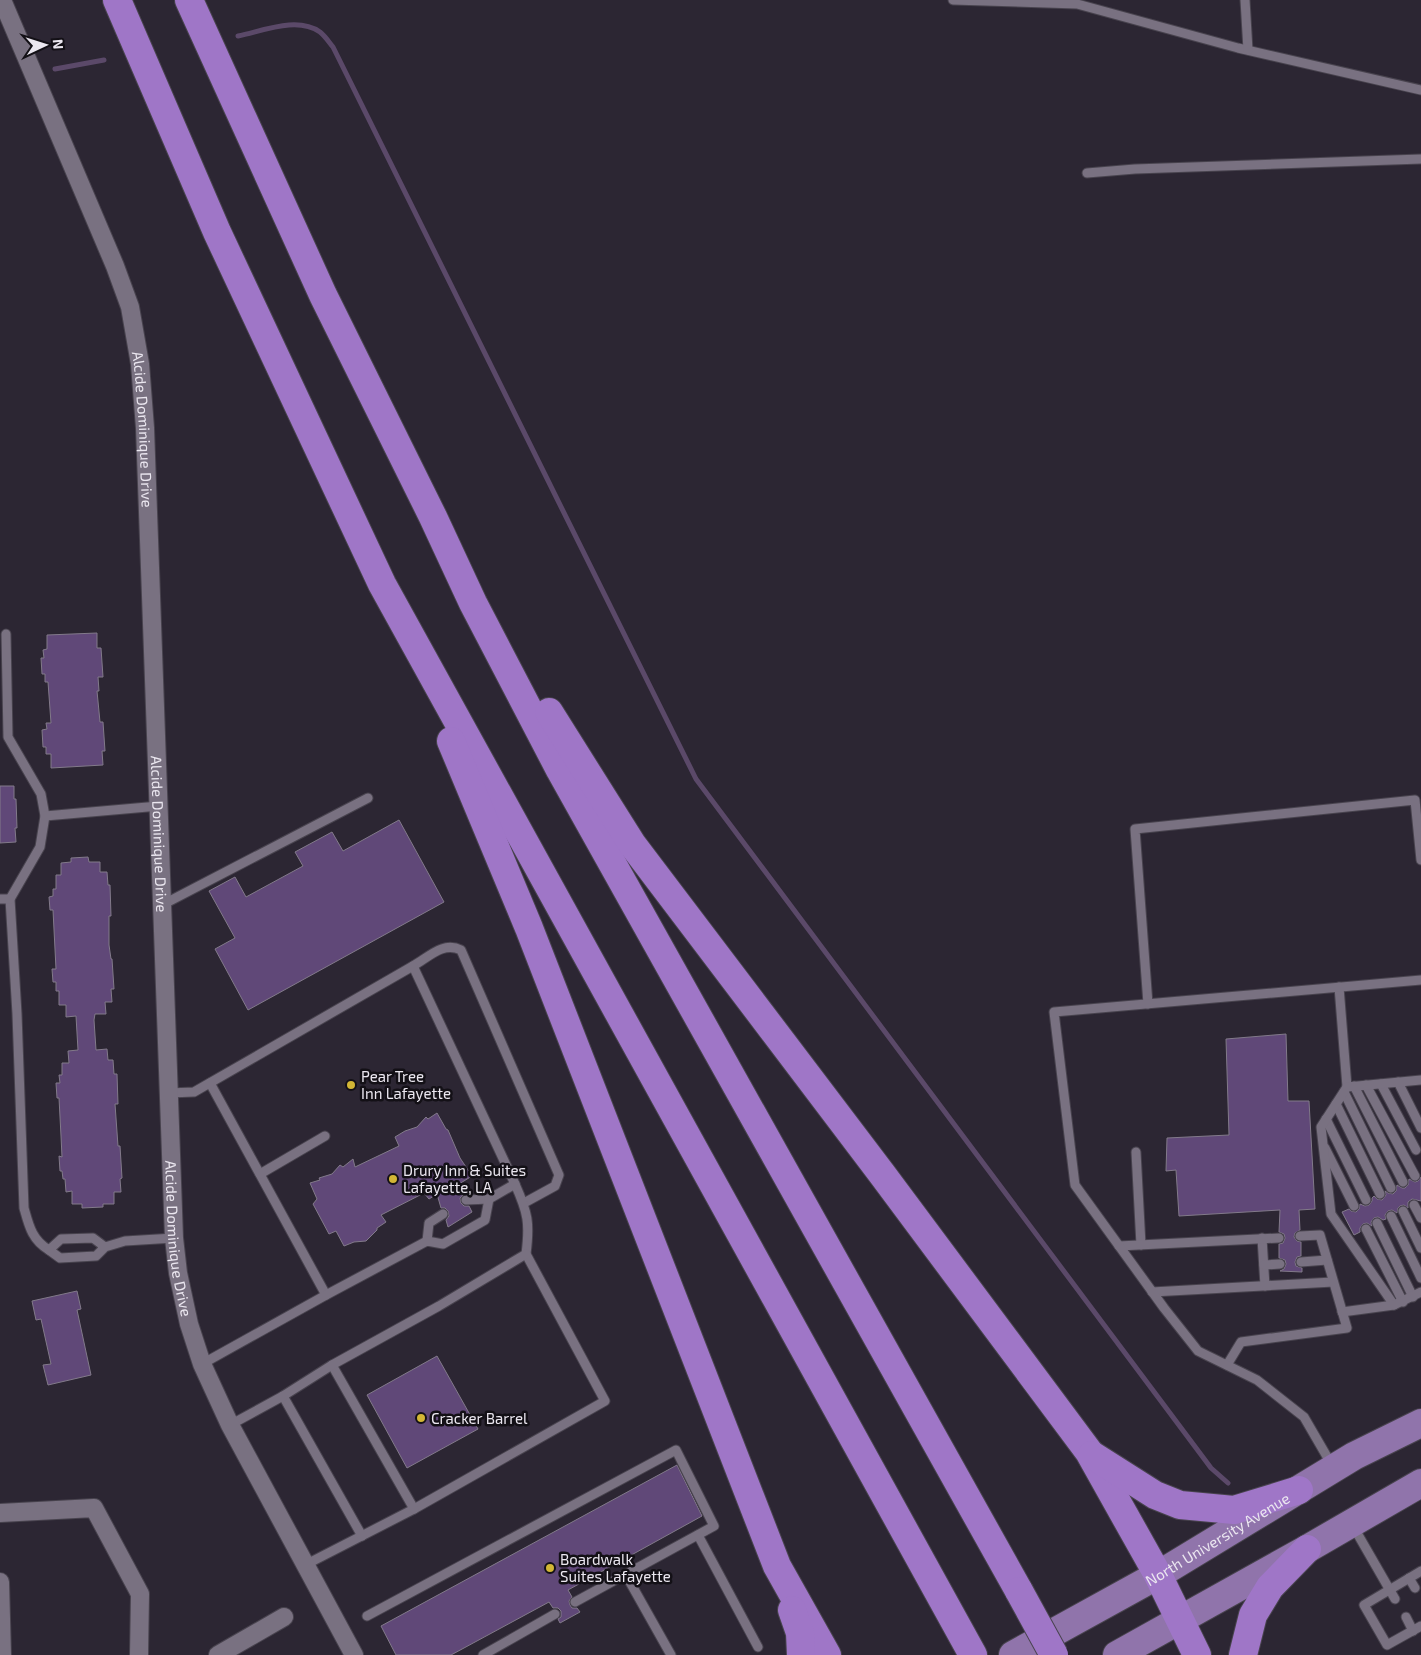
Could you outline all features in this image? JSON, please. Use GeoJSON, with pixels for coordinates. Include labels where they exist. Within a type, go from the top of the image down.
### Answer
{"type":"FeatureCollection","features":[{"type":"Feature","properties":{"kind":"highway"},"geometry":{"type":"LineString","coordinates":[[117,0],[217,232],[382,584],[463,768],[529,928],[777,1566],[800,1633],[801,1655]]}},
{"type":"Feature","properties":{"kind":"highway"},"geometry":{"type":"LineString","coordinates":[[189,0],[323,295],[433,517],[473,603],[560,770],[1054,1655]]}},
{"type":"Feature","properties":{"kind":"highway"},"geometry":{"type":"LineString","coordinates":[[433,517],[566,740],[632,844],[888,1182],[1089,1452],[1158,1575],[1197,1655]]}},
{"type":"Feature","properties":{"kind":"highway"},"geometry":{"type":"LineString","coordinates":[[382,584],[973,1655]]}},
{"type":"Feature","properties":{"kind":"highway"},"geometry":{"type":"LineString","coordinates":[[1089,1452],[1155,1495],[1180,1504],[1234,1510],[1299,1490]]}},
{"type":"Feature","properties":{"kind":"highway"},"geometry":{"type":"LineString","coordinates":[[1243,1655],[1253,1615],[1270,1587],[1307,1549]]}},
{"type":"Feature","properties":{"kind":"highway"},"geometry":{"type":"LineString","coordinates":[[777,1566],[827,1655]]}},
{"type":"Feature","properties":{"kind":"main road","name":"North University Avenue"},"geometry":{"type":"LineString","coordinates":[[1014,1655],[1158,1575],[1354,1456],[1421,1423]]}},
{"type":"Feature","properties":{"kind":"main road"},"geometry":{"type":"LineString","coordinates":[[1117,1655],[1421,1484]]}},
{"type":"Feature","properties":{"kind":"street","name":"Alcide Dominique Drive"},"geometry":{"type":"LineString","coordinates":[[2,0],[116,266],[130,307],[140,364],[145,428],[174,1238],[178,1273],[189,1324],[202,1364],[230,1425],[354,1655]]}},
{"type":"Feature","properties":{"kind":"street"},"geometry":{"type":"LineString","coordinates":[[0,1513],[94,1508],[140,1594],[140,1655]]}},
{"type":"Feature","properties":{"kind":"street"},"geometry":{"type":"LineString","coordinates":[[0,1582],[2,1655]]}},
{"type":"Feature","properties":{"kind":"street"},"geometry":{"type":"LineString","coordinates":[[218,1655],[284,1617]]}},
{"type":"Feature","properties":{"kind":"lane"},"geometry":{"type":"LineString","coordinates":[[953,0],[1077,4],[1248,50],[1421,90]]}},
{"type":"Feature","properties":{"kind":"lane"},"geometry":{"type":"LineString","coordinates":[[1245,0],[1248,50]]}},
{"type":"Feature","properties":{"kind":"lane"},"geometry":{"type":"LineString","coordinates":[[1087,173],[1135,169],[1421,159]]}},
{"type":"Feature","properties":{"kind":"lane"},"geometry":{"type":"LineString","coordinates":[[6,634],[4,737],[41,794],[46,816],[40,847],[10,898],[17,1014],[24,1208],[32,1234],[40,1245],[60,1258],[96,1256],[105,1247],[125,1241],[174,1238]]}},
{"type":"Feature","properties":{"kind":"lane"},"geometry":{"type":"LineString","coordinates":[[162,905],[368,798]]}},
{"type":"Feature","properties":{"kind":"lane"},"geometry":{"type":"LineString","coordinates":[[1148,1004],[1135,829],[1415,800],[1421,860]]}},
{"type":"Feature","properties":{"kind":"lane"},"geometry":{"type":"LineString","coordinates":[[46,816],[159,806]]}},
{"type":"Feature","properties":{"kind":"lane"},"geometry":{"type":"LineString","coordinates":[[0,899],[10,898]]}},
{"type":"Feature","properties":{"kind":"lane"},"geometry":{"type":"LineString","coordinates":[[169,1093],[194,1092],[445,946],[454,946],[461,950],[559,1175],[555,1186],[524,1203]]}},
{"type":"Feature","properties":{"kind":"lane"},"geometry":{"type":"LineString","coordinates":[[305,1565],[414,1509],[605,1401],[526,1254],[529,1228],[524,1203],[413,966]]}},
{"type":"Feature","properties":{"kind":"lane"},"geometry":{"type":"LineString","coordinates":[[1334,1469],[1304,1416],[1257,1380],[1198,1351],[1152,1292],[1075,1185],[1054,1012],[1421,980]]}},
{"type":"Feature","properties":{"kind":"lane"},"geometry":{"type":"LineString","coordinates":[[1339,987],[1348,1088],[1391,1188]]}},
{"type":"Feature","properties":{"kind":"lane"},"geometry":{"type":"LineString","coordinates":[[1398,1304],[1331,1214],[1321,1127],[1348,1088],[1421,1080]]}},
{"type":"Feature","properties":{"kind":"lane"},"geometry":{"type":"LineString","coordinates":[[1398,1082],[1421,1128]]}},
{"type":"Feature","properties":{"kind":"lane"},"geometry":{"type":"LineString","coordinates":[[210,1083],[326,1295]]}},
{"type":"Feature","properties":{"kind":"lane"},"geometry":{"type":"LineString","coordinates":[[1382,1084],[1416,1150]]}},
{"type":"Feature","properties":{"kind":"lane"},"geometry":{"type":"LineString","coordinates":[[1366,1085],[1414,1176]]}},
{"type":"Feature","properties":{"kind":"lane"},"geometry":{"type":"LineString","coordinates":[[1348,1088],[1403,1182]]}},
{"type":"Feature","properties":{"kind":"lane"},"geometry":{"type":"LineString","coordinates":[[1336,1104],[1380,1194]]}},
{"type":"Feature","properties":{"kind":"lane"},"geometry":{"type":"LineString","coordinates":[[1326,1119],[1366,1200]]}},
{"type":"Feature","properties":{"kind":"lane"},"geometry":{"type":"LineString","coordinates":[[260,1174],[326,1136]]}},
{"type":"Feature","properties":{"kind":"lane"},"geometry":{"type":"LineString","coordinates":[[1323,1144],[1354,1206]]}},
{"type":"Feature","properties":{"kind":"lane"},"geometry":{"type":"LineString","coordinates":[[1136,1152],[1141,1245]]}},
{"type":"Feature","properties":{"kind":"lane"},"geometry":{"type":"LineString","coordinates":[[466,1200],[489,1199],[515,1184]]}},
{"type":"Feature","properties":{"kind":"lane"},"geometry":{"type":"LineString","coordinates":[[202,1364],[427,1241],[443,1244],[485,1220],[489,1199]]}},
{"type":"Feature","properties":{"kind":"lane"},"geometry":{"type":"LineString","coordinates":[[1414,1204],[1421,1218]]}},
{"type":"Feature","properties":{"kind":"lane"},"geometry":{"type":"LineString","coordinates":[[1402,1211],[1421,1248]]}},
{"type":"Feature","properties":{"kind":"lane"},"geometry":{"type":"LineString","coordinates":[[427,1241],[429,1223],[443,1214]]}},
{"type":"Feature","properties":{"kind":"lane"},"geometry":{"type":"LineString","coordinates":[[1391,1216],[1421,1278]]}},
{"type":"Feature","properties":{"kind":"lane"},"geometry":{"type":"LineString","coordinates":[[1342,1312],[1398,1304],[1417,1295],[1377,1223]]}},
{"type":"Feature","properties":{"kind":"lane"},"geometry":{"type":"LineString","coordinates":[[1366,1229],[1398,1304]]}},
{"type":"Feature","properties":{"kind":"lane"},"geometry":{"type":"LineString","coordinates":[[1226,1365],[1241,1342],[1347,1328],[1320,1235],[1300,1236]]}},
{"type":"Feature","properties":{"kind":"lane"},"geometry":{"type":"LineString","coordinates":[[49,1250],[61,1239],[93,1238],[105,1247]]}},
{"type":"Feature","properties":{"kind":"lane"},"geometry":{"type":"LineString","coordinates":[[1262,1238],[1265,1286]]}},
{"type":"Feature","properties":{"kind":"lane"},"geometry":{"type":"LineString","coordinates":[[1119,1246],[1279,1238]]}},
{"type":"Feature","properties":{"kind":"lane"},"geometry":{"type":"LineString","coordinates":[[230,1425],[283,1396],[332,1365],[439,1306],[526,1254]]}},
{"type":"Feature","properties":{"kind":"lane"},"geometry":{"type":"LineString","coordinates":[[1302,1262],[1327,1260]]}},
{"type":"Feature","properties":{"kind":"lane"},"geometry":{"type":"LineString","coordinates":[[1264,1265],[1280,1264]]}},
{"type":"Feature","properties":{"kind":"lane"},"geometry":{"type":"LineString","coordinates":[[1152,1292],[1334,1282]]}},
{"type":"Feature","properties":{"kind":"lane"},"geometry":{"type":"LineString","coordinates":[[332,1365],[414,1509]]}},
{"type":"Feature","properties":{"kind":"lane"},"geometry":{"type":"LineString","coordinates":[[283,1396],[362,1536]]}},
{"type":"Feature","properties":{"kind":"lane"},"geometry":{"type":"LineString","coordinates":[[367,1616],[676,1450],[714,1526],[576,1602]]}},
{"type":"Feature","properties":{"kind":"lane"},"geometry":{"type":"LineString","coordinates":[[1352,1523],[1395,1599]]}},
{"type":"Feature","properties":{"kind":"lane"},"geometry":{"type":"LineString","coordinates":[[698,1535],[758,1646]]}},
{"type":"Feature","properties":{"kind":"lane"},"geometry":{"type":"LineString","coordinates":[[1406,1617],[1417,1629],[1387,1645],[1364,1605],[1421,1571]]}},
{"type":"Feature","properties":{"kind":"lane"},"geometry":{"type":"LineString","coordinates":[[626,1575],[671,1655]]}},
{"type":"Feature","properties":{"kind":"lane"},"geometry":{"type":"LineString","coordinates":[[1409,1578],[1415,1588]]}},
{"type":"Feature","properties":{"kind":"lane"},"geometry":{"type":"LineString","coordinates":[[483,1655],[556,1614]]}},
{"type":"Feature","properties":{"kind":"building"},"geometry":{"type":"Polygon","coordinates":[[[97,633],[97,648],[101,648],[103,677],[98,677],[99,691],[97,691],[100,722],[103,722],[105,751],[102,751],[103,765],[51,768],[51,754],[46,754],[46,747],[43,747],[42,730],[47,729],[46,723],[51,723],[48,682],[45,682],[45,674],[42,674],[41,658],[44,658],[43,650],[47,649],[47,635],[97,633]]]}},
{"type":"Feature","properties":{"kind":"building"},"geometry":{"type":"Polygon","coordinates":[[[0,786],[14,786],[14,799],[16,799],[16,842],[0,843],[0,786]]]}},
{"type":"Feature","properties":{"kind":"building"},"geometry":{"type":"Polygon","coordinates":[[[399,820],[444,902],[248,1010],[215,949],[235,938],[209,891],[235,877],[246,897],[303,866],[295,852],[332,832],[343,851],[399,820]]]}},
{"type":"Feature","properties":{"kind":"building"},"geometry":{"type":"Polygon","coordinates":[[[88,857],[89,862],[100,862],[100,872],[107,872],[108,885],[110,885],[111,916],[109,916],[109,945],[114,989],[111,989],[112,1002],[105,1002],[106,1014],[95,1014],[94,1020],[96,1050],[107,1049],[108,1060],[113,1060],[114,1074],[117,1074],[118,1104],[115,1104],[122,1178],[120,1179],[121,1192],[114,1192],[114,1204],[103,1204],[103,1207],[82,1208],[82,1204],[72,1204],[72,1191],[66,1192],[65,1179],[63,1179],[62,1171],[60,1171],[59,1156],[62,1157],[59,1098],[57,1098],[56,1083],[60,1083],[59,1075],[62,1075],[62,1063],[69,1063],[68,1051],[78,1050],[76,1016],[66,1017],[66,1005],[59,1005],[59,991],[56,991],[56,982],[53,982],[52,969],[56,969],[53,910],[50,910],[49,897],[53,896],[53,889],[56,889],[56,875],[61,875],[61,863],[71,862],[71,858],[88,857]]]}},
{"type":"Feature","properties":{"kind":"building"},"geometry":{"type":"Polygon","coordinates":[[[1286,1034],[1288,1101],[1309,1101],[1315,1209],[1299,1210],[1300,1230],[1295,1233],[1294,1237],[1297,1241],[1301,1242],[1301,1256],[1297,1257],[1295,1262],[1296,1266],[1302,1268],[1302,1272],[1280,1271],[1284,1269],[1286,1264],[1285,1260],[1279,1258],[1279,1244],[1283,1243],[1285,1238],[1284,1234],[1279,1232],[1280,1210],[1179,1216],[1176,1170],[1166,1171],[1167,1138],[1229,1135],[1226,1039],[1286,1034]]]}},
{"type":"Feature","properties":{"kind":"building","name":"Drury Inn & Suites Lafayette, LA"},"geometry":{"type":"Polygon","coordinates":[[[437,1113],[448,1130],[460,1158],[472,1176],[459,1184],[464,1194],[460,1198],[461,1203],[464,1206],[469,1206],[472,1212],[448,1227],[446,1220],[449,1216],[448,1211],[445,1208],[441,1208],[437,1194],[429,1199],[424,1193],[381,1215],[386,1222],[377,1228],[366,1241],[354,1242],[344,1246],[336,1231],[329,1234],[313,1204],[317,1199],[310,1183],[332,1174],[340,1165],[343,1167],[353,1159],[355,1167],[399,1146],[395,1137],[417,1127],[426,1117],[428,1119],[437,1113]]]}},
{"type":"Feature","properties":{"kind":"building"},"geometry":{"type":"Polygon","coordinates":[[[1421,1177],[1421,1201],[1412,1199],[1408,1202],[1408,1208],[1404,1205],[1400,1206],[1397,1213],[1392,1210],[1388,1211],[1385,1215],[1386,1219],[1374,1218],[1371,1222],[1372,1226],[1367,1223],[1363,1224],[1360,1232],[1354,1235],[1342,1212],[1349,1209],[1356,1212],[1360,1204],[1369,1205],[1374,1196],[1382,1200],[1386,1195],[1385,1191],[1393,1194],[1396,1191],[1397,1185],[1405,1188],[1408,1185],[1409,1179],[1415,1182],[1421,1177]]]}},
{"type":"Feature","properties":{"kind":"building"},"geometry":{"type":"Polygon","coordinates":[[[77,1291],[81,1309],[77,1310],[91,1375],[48,1385],[43,1365],[51,1364],[41,1319],[36,1320],[32,1301],[77,1291]]]}},
{"type":"Feature","properties":{"kind":"building"},"geometry":{"type":"Polygon","coordinates":[[[437,1356],[478,1429],[407,1468],[367,1395],[437,1356]]]}},
{"type":"Feature","properties":{"kind":"building"},"geometry":{"type":"Polygon","coordinates":[[[677,1465],[702,1516],[568,1590],[572,1597],[569,1601],[570,1605],[572,1608],[577,1608],[580,1612],[560,1623],[558,1619],[561,1617],[561,1611],[558,1608],[553,1608],[549,1602],[451,1655],[396,1655],[381,1626],[677,1465]]]}},
{"type":"Feature","properties":{"kind":"waterway"},"geometry":{"type":"LineString","coordinates":[[238,36],[280,26],[301,25],[311,27],[320,32],[333,47],[696,779],[1211,1468],[1228,1483]]}},
{"type":"Feature","properties":{"kind":"waterway"},"geometry":{"type":"LineString","coordinates":[[55,69],[104,60]]}},
{"type":"Feature","properties":{"kind":"place","name":"Pear Tree Inn Lafayette"},"geometry":{"type":"Point","coordinates":[351,1085]}},
{"type":"Feature","properties":{"kind":"place","name":"Drury Inn & Suites Lafayette, LA"},"geometry":{"type":"Point","coordinates":[393,1179]}},
{"type":"Feature","properties":{"kind":"place","name":"Cracker Barrel"},"geometry":{"type":"Point","coordinates":[421,1418]}},
{"type":"Feature","properties":{"kind":"place","name":"Boardwalk Suites Lafayette"},"geometry":{"type":"Point","coordinates":[550,1568]}}]}
